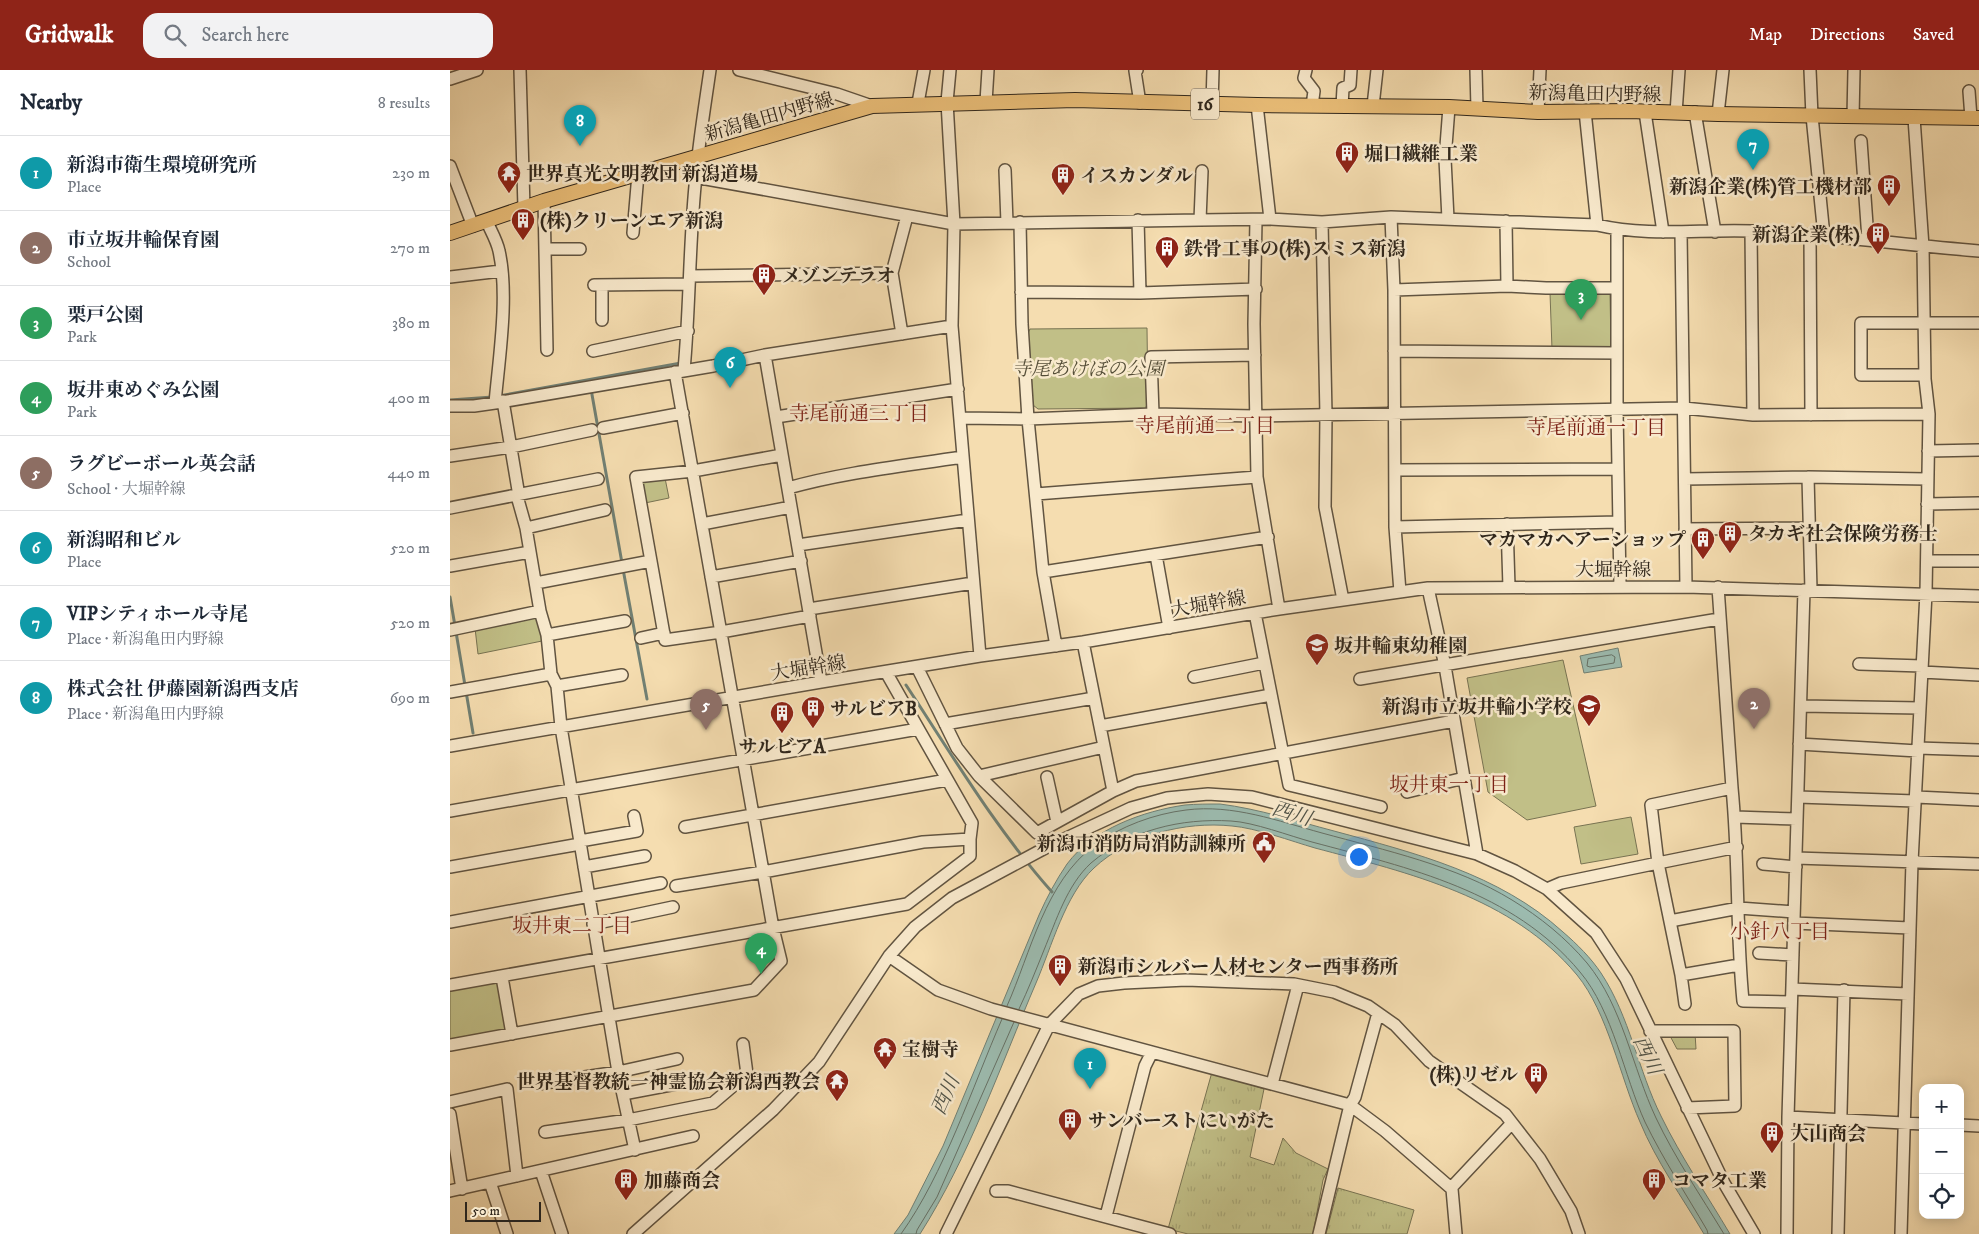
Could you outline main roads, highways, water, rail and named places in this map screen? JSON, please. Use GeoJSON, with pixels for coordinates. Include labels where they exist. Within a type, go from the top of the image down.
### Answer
{"type":"FeatureCollection","features":[{"type":"Feature","properties":{"kind":"main road","name":"新潟亀田内野線"},"geometry":{"type":"LineString","coordinates":[[450,233],[544,201],[872,106],[947,102],[1075,100],[1257,106],[1449,107],[1538,112],[1695,112],[1853,117],[1975,118]]}},
{"type":"Feature","properties":{"kind":"water"},"geometry":{"type":"Polygon","coordinates":[[[1618,648],[1622,667],[1584,673],[1580,656],[1618,648]]]}},
{"type":"Feature","properties":{"kind":"water"},"geometry":{"type":"Polygon","coordinates":[[[1220,804],[1292,819],[1425,857],[1455,868],[1484,880],[1512,895],[1538,912],[1563,932],[1593,962],[1611,990],[1627,1025],[1661,1116],[1730,1234],[1704,1234],[1661,1165],[1646,1136],[1613,1046],[1588,990],[1577,975],[1551,948],[1522,926],[1490,907],[1422,879],[1262,832],[1241,827],[1214,825],[1177,828],[1141,839],[1108,857],[1084,879],[1067,906],[983,1111],[938,1205],[920,1234],[894,1234],[908,1215],[943,1146],[1039,915],[1067,864],[1090,841],[1136,817],[1185,805],[1220,804]]]}},
{"type":"Feature","properties":{"kind":"waterway"},"geometry":{"type":"LineString","coordinates":[[499,396],[681,363]]}},
{"type":"Feature","properties":{"kind":"waterway"},"geometry":{"type":"LineString","coordinates":[[591,389],[622,563]]}},
{"type":"Feature","properties":{"kind":"waterway"},"geometry":{"type":"LineString","coordinates":[[450,400],[493,397]]}},
{"type":"Feature","properties":{"kind":"waterway"},"geometry":{"type":"LineString","coordinates":[[623,569],[647,699]]}},
{"type":"Feature","properties":{"kind":"waterway"},"geometry":{"type":"LineString","coordinates":[[450,597],[455,626]]}},
{"type":"Feature","properties":{"kind":"waterway"},"geometry":{"type":"LineString","coordinates":[[456,632],[473,733]]}},
{"type":"Feature","properties":{"kind":"waterway"},"geometry":{"type":"LineString","coordinates":[[906,685],[993,817],[1052,892]]}},
{"type":"Feature","properties":{"kind":"place","name":"株式会社 伊藤園新潟西支店"},"geometry":{"type":"Point","coordinates":[580,146]}},
{"type":"Feature","properties":{"kind":"place","name":"VIPシティホール寺尾"},"geometry":{"type":"Point","coordinates":[1753,170]}},
{"type":"Feature","properties":{"kind":"place","name":"堀口繊維工業"},"geometry":{"type":"Point","coordinates":[1347,174]}},
{"type":"Feature","properties":{"kind":"place","name":"世界真光文明教団 新潟道場"},"geometry":{"type":"Point","coordinates":[509,194]}},
{"type":"Feature","properties":{"kind":"place","name":"イスカンダル"},"geometry":{"type":"Point","coordinates":[1063,196]}},
{"type":"Feature","properties":{"kind":"place","name":"新潟企業(株)管工機材部"},"geometry":{"type":"Point","coordinates":[1889,207]}},
{"type":"Feature","properties":{"kind":"place","name":"(株)クリーンエア新潟"},"geometry":{"type":"Point","coordinates":[523,241]}},
{"type":"Feature","properties":{"kind":"place","name":"新潟企業(株)"},"geometry":{"type":"Point","coordinates":[1878,255]}},
{"type":"Feature","properties":{"kind":"place","name":"鉄骨工事の(株)スミス新潟"},"geometry":{"type":"Point","coordinates":[1167,269]}},
{"type":"Feature","properties":{"kind":"place","name":"メゾンテラオ"},"geometry":{"type":"Point","coordinates":[764,296]}},
{"type":"Feature","properties":{"kind":"place","name":"栗戸公園"},"geometry":{"type":"Point","coordinates":[1581,320]}},
{"type":"Feature","properties":{"kind":"place","name":"新潟昭和ビル"},"geometry":{"type":"Point","coordinates":[730,388]}},
{"type":"Feature","properties":{"kind":"place","name":"タカギ社会保険労務士"},"geometry":{"type":"Point","coordinates":[1730,554]}},
{"type":"Feature","properties":{"kind":"place","name":"マカマカヘアーショップ"},"geometry":{"type":"Point","coordinates":[1703,560]}},
{"type":"Feature","properties":{"kind":"place","name":"坂井輪東幼稚園"},"geometry":{"type":"Point","coordinates":[1317,666]}},
{"type":"Feature","properties":{"kind":"place","name":"新潟市立坂井輪小学校"},"geometry":{"type":"Point","coordinates":[1589,727]}},
{"type":"Feature","properties":{"kind":"place","name":"サルビアB"},"geometry":{"type":"Point","coordinates":[813,729]}},
{"type":"Feature","properties":{"kind":"place","name":"市立坂井輪保育園"},"geometry":{"type":"Point","coordinates":[1754,729]}},
{"type":"Feature","properties":{"kind":"place","name":"ラグビーボール英会話"},"geometry":{"type":"Point","coordinates":[706,730]}},
{"type":"Feature","properties":{"kind":"place","name":"サルビアA"},"geometry":{"type":"Point","coordinates":[782,734]}},
{"type":"Feature","properties":{"kind":"place","name":"新潟市消防局消防訓練所"},"geometry":{"type":"Point","coordinates":[1264,864]}},
{"type":"Feature","properties":{"kind":"place","name":"坂井東めぐみ公園"},"geometry":{"type":"Point","coordinates":[761,974]}},
{"type":"Feature","properties":{"kind":"place","name":"新潟市シルバー人材センター西事務所"},"geometry":{"type":"Point","coordinates":[1060,987]}},
{"type":"Feature","properties":{"kind":"place","name":"宝樹寺"},"geometry":{"type":"Point","coordinates":[885,1070]}},
{"type":"Feature","properties":{"kind":"place","name":"新潟市衛生環境研究所"},"geometry":{"type":"Point","coordinates":[1090,1089]}},
{"type":"Feature","properties":{"kind":"place","name":"(株)リゼル"},"geometry":{"type":"Point","coordinates":[1536,1095]}},
{"type":"Feature","properties":{"kind":"place","name":"世界基督教統一神霊協会新潟西教会"},"geometry":{"type":"Point","coordinates":[837,1102]}},
{"type":"Feature","properties":{"kind":"place","name":"サンバーストにいがた"},"geometry":{"type":"Point","coordinates":[1070,1141]}},
{"type":"Feature","properties":{"kind":"place","name":"大山商会"},"geometry":{"type":"Point","coordinates":[1772,1154]}},
{"type":"Feature","properties":{"kind":"place","name":"加藤商会"},"geometry":{"type":"Point","coordinates":[626,1201]}},
{"type":"Feature","properties":{"kind":"place","name":"コマタ工業"},"geometry":{"type":"Point","coordinates":[1654,1201]}},
{"type":"Feature","properties":{"kind":"district","name":"寺尾前通三丁目"},"geometry":{"type":"Point","coordinates":[859,413]}},
{"type":"Feature","properties":{"kind":"district","name":"寺尾前通二丁目"},"geometry":{"type":"Point","coordinates":[1205,425]}},
{"type":"Feature","properties":{"kind":"district","name":"寺尾前通一丁目"},"geometry":{"type":"Point","coordinates":[1596,427]}},
{"type":"Feature","properties":{"kind":"district","name":"坂井東一丁目"},"geometry":{"type":"Point","coordinates":[1449,784]}},
{"type":"Feature","properties":{"kind":"district","name":"坂井東二丁目"},"geometry":{"type":"Point","coordinates":[572,925]}},
{"type":"Feature","properties":{"kind":"district","name":"小針八丁目"},"geometry":{"type":"Point","coordinates":[1780,931]}},
{"type":"Feature","properties":{"kind":"park label","name":"寺尾あけぼの公園"},"geometry":{"type":"Point","coordinates":[1088,368]}},
{"type":"Feature","properties":{"kind":"water label","name":"西川"},"geometry":{"type":"Point","coordinates":[1292,813]}},
{"type":"Feature","properties":{"kind":"water label","name":"西川"},"geometry":{"type":"Point","coordinates":[1648,1055]}},
{"type":"Feature","properties":{"kind":"water label","name":"西川"},"geometry":{"type":"Point","coordinates":[945,1095]}}]}
